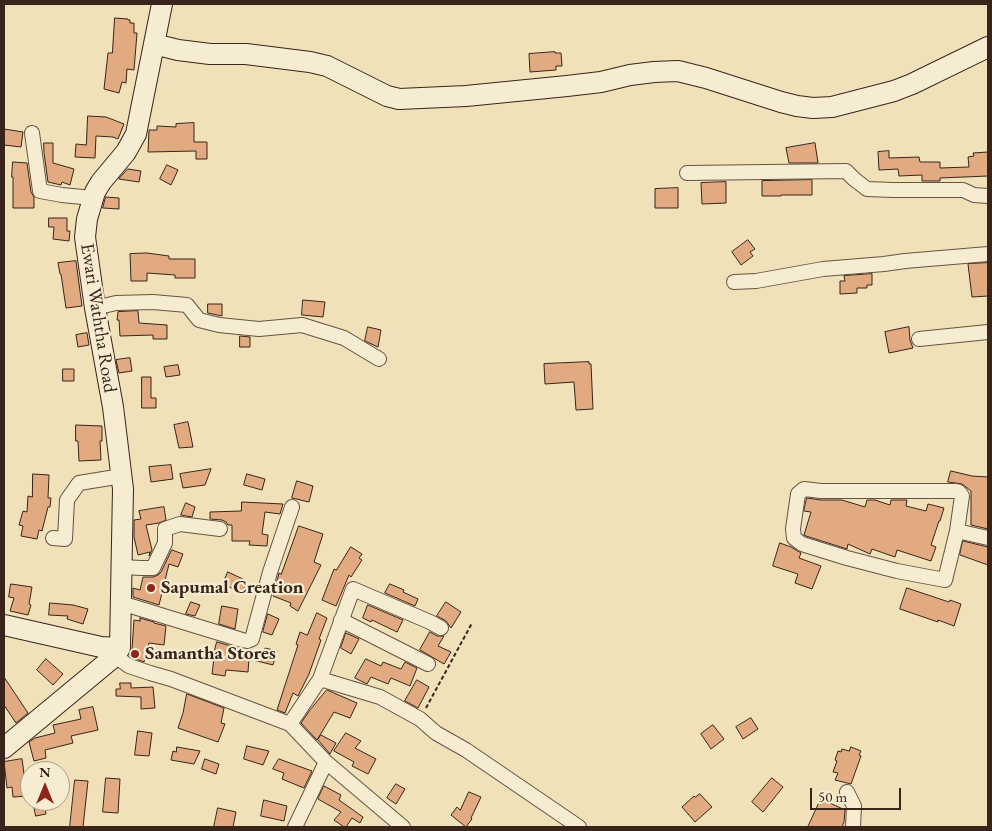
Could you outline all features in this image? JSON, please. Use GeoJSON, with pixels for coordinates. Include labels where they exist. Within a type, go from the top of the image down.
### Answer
{"type":"FeatureCollection","features":[{"type":"Feature","properties":{"kind":"street","name":"Ewari Waththa Road"},"geometry":{"type":"LineString","coordinates":[[118,652],[122,567],[122,476],[113,407],[95,308],[85,237],[87,219],[95,192],[126,152],[136,134],[162,4]]}},
{"type":"Feature","properties":{"kind":"street"},"geometry":{"type":"LineString","coordinates":[[154,44],[178,50],[210,54],[246,54],[319,64],[327,66],[387,96],[399,99],[466,96],[567,86],[654,72],[678,71],[781,102],[813,108],[832,107],[894,91],[988,47]]}},
{"type":"Feature","properties":{"kind":"street"},"geometry":{"type":"LineString","coordinates":[[32,133],[40,190],[62,195],[93,198]]}},
{"type":"Feature","properties":{"kind":"street"},"geometry":{"type":"LineString","coordinates":[[687,173],[846,171],[854,180],[867,189],[963,190],[974,195],[988,196]]}},
{"type":"Feature","properties":{"kind":"street"},"geometry":{"type":"LineString","coordinates":[[734,282],[756,281],[823,269],[988,254]]}},
{"type":"Feature","properties":{"kind":"street"},"geometry":{"type":"LineString","coordinates":[[95,308],[116,303],[153,302],[187,305],[199,320],[219,325],[259,329],[302,325],[344,338],[379,359]]}},
{"type":"Feature","properties":{"kind":"street"},"geometry":{"type":"LineString","coordinates":[[920,339],[988,332]]}},
{"type":"Feature","properties":{"kind":"street"},"geometry":{"type":"LineString","coordinates":[[53,538],[65,539],[66,500],[79,482],[122,476]]}},
{"type":"Feature","properties":{"kind":"street"},"geometry":{"type":"LineString","coordinates":[[804,489],[821,491],[960,492],[962,496],[957,531],[945,580],[888,569],[802,544],[794,538],[793,529],[798,494],[804,489]]}},
{"type":"Feature","properties":{"kind":"street"},"geometry":{"type":"LineString","coordinates":[[121,603],[242,640],[248,641],[252,639],[270,572],[292,507]]}},
{"type":"Feature","properties":{"kind":"street"},"geometry":{"type":"LineString","coordinates":[[122,567],[153,568],[165,543],[165,529],[180,524],[220,529]]}},
{"type":"Feature","properties":{"kind":"street"},"geometry":{"type":"LineString","coordinates":[[957,531],[988,538]]}},
{"type":"Feature","properties":{"kind":"street"},"geometry":{"type":"LineString","coordinates":[[290,724],[320,679],[353,589],[441,628]]}},
{"type":"Feature","properties":{"kind":"street"},"geometry":{"type":"LineString","coordinates":[[341,620],[428,664]]}},
{"type":"Feature","properties":{"kind":"street"},"geometry":{"type":"LineString","coordinates":[[4,626],[118,652],[129,666],[171,678],[189,687],[290,724],[326,762],[403,827]]}},
{"type":"Feature","properties":{"kind":"street"},"geometry":{"type":"LineString","coordinates":[[4,748],[118,652]]}},
{"type":"Feature","properties":{"kind":"street"},"geometry":{"type":"LineString","coordinates":[[320,679],[380,698],[420,719],[436,733],[466,750],[579,827]]}},
{"type":"Feature","properties":{"kind":"street"},"geometry":{"type":"LineString","coordinates":[[295,827],[326,762]]}},
{"type":"Feature","properties":{"kind":"street"},"geometry":{"type":"LineString","coordinates":[[847,792],[854,806],[854,827]]}},
{"type":"Feature","properties":{"kind":"path"},"geometry":{"type":"LineString","coordinates":[[420,719],[472,623]]}},
{"type":"Feature","properties":{"kind":"building"},"geometry":{"type":"Polygon","coordinates":[[[115,18],[130,20],[130,23],[134,23],[134,33],[137,33],[134,70],[127,69],[126,83],[122,82],[119,93],[104,89],[108,53],[112,53],[115,18]]]}},
{"type":"Feature","properties":{"kind":"building"},"geometry":{"type":"Polygon","coordinates":[[[561,53],[562,66],[556,66],[556,70],[530,72],[529,54],[561,53]]]}},
{"type":"Feature","properties":{"kind":"building"},"geometry":{"type":"Polygon","coordinates":[[[88,116],[106,117],[124,124],[118,139],[96,136],[95,158],[75,157],[76,144],[86,145],[88,116]]]}},
{"type":"Feature","properties":{"kind":"building"},"geometry":{"type":"Polygon","coordinates":[[[194,123],[194,142],[207,142],[207,159],[196,159],[196,151],[148,152],[149,130],[157,130],[157,126],[176,127],[176,124],[194,123]]]}},
{"type":"Feature","properties":{"kind":"building"},"geometry":{"type":"Polygon","coordinates":[[[4,129],[23,132],[21,147],[4,145],[4,129]]]}},
{"type":"Feature","properties":{"kind":"building"},"geometry":{"type":"Polygon","coordinates":[[[44,143],[53,143],[53,163],[74,169],[70,185],[62,182],[61,185],[48,182],[44,143]]]}},
{"type":"Feature","properties":{"kind":"building"},"geometry":{"type":"Polygon","coordinates":[[[815,143],[818,163],[789,163],[786,148],[815,143]]]}},
{"type":"Feature","properties":{"kind":"building"},"geometry":{"type":"Polygon","coordinates":[[[889,151],[889,158],[919,157],[920,162],[940,162],[940,168],[969,167],[968,157],[974,156],[973,153],[988,152],[988,176],[940,178],[940,181],[922,181],[922,175],[899,176],[898,169],[879,170],[878,152],[889,151]]]}},
{"type":"Feature","properties":{"kind":"building"},"geometry":{"type":"Polygon","coordinates":[[[13,162],[27,163],[31,192],[34,197],[34,208],[13,208],[13,162]]]}},
{"type":"Feature","properties":{"kind":"building"},"geometry":{"type":"Polygon","coordinates":[[[167,165],[178,170],[171,185],[160,179],[167,165]]]}},
{"type":"Feature","properties":{"kind":"building"},"geometry":{"type":"Polygon","coordinates":[[[128,169],[141,171],[139,182],[119,179],[128,169]]]}},
{"type":"Feature","properties":{"kind":"building"},"geometry":{"type":"Polygon","coordinates":[[[812,180],[812,195],[762,196],[762,181],[812,180]]]}},
{"type":"Feature","properties":{"kind":"building"},"geometry":{"type":"Polygon","coordinates":[[[726,182],[726,203],[702,204],[701,183],[726,182]]]}},
{"type":"Feature","properties":{"kind":"building"},"geometry":{"type":"Polygon","coordinates":[[[678,188],[678,208],[655,208],[655,189],[678,188]]]}},
{"type":"Feature","properties":{"kind":"building"},"geometry":{"type":"Polygon","coordinates":[[[106,197],[119,198],[119,209],[103,208],[106,197]]]}},
{"type":"Feature","properties":{"kind":"building"},"geometry":{"type":"Polygon","coordinates":[[[49,218],[67,218],[67,231],[70,231],[69,241],[53,239],[54,227],[49,227],[49,218]]]}},
{"type":"Feature","properties":{"kind":"building"},"geometry":{"type":"Polygon","coordinates":[[[748,240],[755,249],[750,252],[753,256],[741,265],[732,252],[748,240]]]}},
{"type":"Feature","properties":{"kind":"building"},"geometry":{"type":"Polygon","coordinates":[[[147,253],[169,256],[169,259],[195,259],[195,278],[175,278],[175,275],[147,273],[147,281],[131,281],[130,254],[147,253]]]}},
{"type":"Feature","properties":{"kind":"building"},"geometry":{"type":"Polygon","coordinates":[[[76,261],[82,306],[66,308],[58,263],[76,261]]]}},
{"type":"Feature","properties":{"kind":"building"},"geometry":{"type":"Polygon","coordinates":[[[988,263],[988,296],[972,297],[968,264],[988,263]]]}},
{"type":"Feature","properties":{"kind":"building"},"geometry":{"type":"Polygon","coordinates":[[[872,274],[872,285],[867,285],[867,288],[857,288],[857,293],[840,294],[840,281],[845,281],[844,276],[872,274]]]}},
{"type":"Feature","properties":{"kind":"building"},"geometry":{"type":"Polygon","coordinates":[[[303,300],[325,302],[323,317],[302,315],[303,300]]]}},
{"type":"Feature","properties":{"kind":"building"},"geometry":{"type":"Polygon","coordinates":[[[208,304],[222,304],[222,316],[208,313],[208,304]]]}},
{"type":"Feature","properties":{"kind":"building"},"geometry":{"type":"Polygon","coordinates":[[[138,311],[139,323],[167,325],[167,339],[153,339],[153,335],[120,336],[119,320],[117,320],[118,312],[138,311]]]}},
{"type":"Feature","properties":{"kind":"building"},"geometry":{"type":"Polygon","coordinates":[[[368,327],[381,330],[378,347],[365,341],[368,327]]]}},
{"type":"Feature","properties":{"kind":"building"},"geometry":{"type":"Polygon","coordinates":[[[909,327],[913,348],[889,353],[885,332],[909,327]]]}},
{"type":"Feature","properties":{"kind":"building"},"geometry":{"type":"Polygon","coordinates":[[[87,333],[89,345],[78,347],[76,335],[87,333]]]}},
{"type":"Feature","properties":{"kind":"building"},"geometry":{"type":"Polygon","coordinates":[[[240,336],[250,337],[250,347],[240,347],[240,336]]]}},
{"type":"Feature","properties":{"kind":"building"},"geometry":{"type":"Polygon","coordinates":[[[130,358],[132,371],[119,373],[116,360],[130,358]]]}},
{"type":"Feature","properties":{"kind":"building"},"geometry":{"type":"Polygon","coordinates":[[[589,362],[591,364],[593,409],[576,410],[574,382],[545,384],[544,364],[589,362]]]}},
{"type":"Feature","properties":{"kind":"building"},"geometry":{"type":"Polygon","coordinates":[[[178,365],[180,375],[166,377],[164,367],[178,365]]]}},
{"type":"Feature","properties":{"kind":"building"},"geometry":{"type":"Polygon","coordinates":[[[63,369],[74,369],[74,381],[63,381],[63,369]]]}},
{"type":"Feature","properties":{"kind":"building"},"geometry":{"type":"Polygon","coordinates":[[[142,377],[151,377],[151,398],[156,398],[156,408],[142,408],[142,377]]]}},
{"type":"Feature","properties":{"kind":"building"},"geometry":{"type":"Polygon","coordinates":[[[188,422],[193,447],[179,448],[174,425],[188,422]]]}},
{"type":"Feature","properties":{"kind":"building"},"geometry":{"type":"Polygon","coordinates":[[[76,425],[102,426],[102,441],[100,441],[101,460],[79,461],[76,425]]]}},
{"type":"Feature","properties":{"kind":"building"},"geometry":{"type":"Polygon","coordinates":[[[171,465],[173,479],[151,482],[149,467],[171,465]]]}},
{"type":"Feature","properties":{"kind":"building"},"geometry":{"type":"Polygon","coordinates":[[[211,469],[205,485],[183,488],[180,474],[211,469]]]}},
{"type":"Feature","properties":{"kind":"building"},"geometry":{"type":"Polygon","coordinates":[[[951,471],[972,476],[988,477],[988,529],[971,525],[971,491],[962,484],[948,482],[951,471]]]}},
{"type":"Feature","properties":{"kind":"building"},"geometry":{"type":"Polygon","coordinates":[[[33,474],[49,475],[48,498],[51,498],[42,531],[39,530],[37,539],[21,536],[23,526],[19,525],[23,511],[27,512],[28,496],[32,497],[33,474]]]}},
{"type":"Feature","properties":{"kind":"building"},"geometry":{"type":"Polygon","coordinates":[[[247,474],[265,479],[262,490],[244,485],[247,474]]]}},
{"type":"Feature","properties":{"kind":"building"},"geometry":{"type":"Polygon","coordinates":[[[297,481],[313,486],[309,502],[292,498],[297,481]]]}},
{"type":"Feature","properties":{"kind":"building"},"geometry":{"type":"Polygon","coordinates":[[[807,498],[842,500],[865,507],[867,500],[875,500],[890,505],[891,500],[907,500],[906,506],[926,511],[928,504],[944,508],[931,545],[936,547],[931,561],[897,550],[895,557],[872,549],[870,554],[848,544],[847,549],[804,535],[811,512],[804,511],[807,498]]]}},
{"type":"Feature","properties":{"kind":"building"},"geometry":{"type":"Polygon","coordinates":[[[242,502],[283,504],[280,514],[265,512],[262,534],[268,535],[267,546],[249,545],[250,541],[232,541],[232,525],[228,525],[222,520],[210,519],[210,512],[241,511],[242,502]]]}},
{"type":"Feature","properties":{"kind":"building"},"geometry":{"type":"Polygon","coordinates":[[[186,503],[195,507],[192,517],[181,515],[186,503]]]}},
{"type":"Feature","properties":{"kind":"building"},"geometry":{"type":"Polygon","coordinates":[[[164,507],[166,520],[146,525],[152,550],[149,556],[150,552],[138,555],[134,537],[134,520],[141,519],[139,511],[164,507]]]}},
{"type":"Feature","properties":{"kind":"building"},"geometry":{"type":"Polygon","coordinates":[[[299,526],[323,534],[314,562],[321,565],[298,611],[290,606],[291,603],[273,596],[279,573],[281,574],[299,526]]]}},
{"type":"Feature","properties":{"kind":"building"},"geometry":{"type":"Polygon","coordinates":[[[963,541],[988,547],[988,565],[960,555],[963,541]]]}},
{"type":"Feature","properties":{"kind":"building"},"geometry":{"type":"Polygon","coordinates":[[[780,543],[801,553],[799,558],[821,566],[812,589],[795,583],[798,574],[773,566],[780,543]]]}},
{"type":"Feature","properties":{"kind":"building"},"geometry":{"type":"Polygon","coordinates":[[[351,547],[362,554],[359,558],[362,560],[351,577],[349,575],[336,606],[322,600],[334,569],[336,570],[351,547]]]}},
{"type":"Feature","properties":{"kind":"building","name":"Sapumal Creation"},"geometry":{"type":"Polygon","coordinates":[[[172,550],[183,554],[178,567],[169,564],[159,605],[133,597],[133,588],[140,590],[143,577],[158,575],[172,550]]]}},
{"type":"Feature","properties":{"kind":"building"},"geometry":{"type":"Polygon","coordinates":[[[228,572],[247,581],[242,593],[223,584],[228,572]]]}},
{"type":"Feature","properties":{"kind":"building"},"geometry":{"type":"Polygon","coordinates":[[[11,584],[32,587],[29,604],[31,605],[28,615],[10,611],[14,598],[9,597],[11,584]]]}},
{"type":"Feature","properties":{"kind":"building"},"geometry":{"type":"Polygon","coordinates":[[[390,584],[418,599],[415,606],[385,593],[390,584]]]}},
{"type":"Feature","properties":{"kind":"building"},"geometry":{"type":"Polygon","coordinates":[[[907,588],[961,604],[954,626],[900,609],[907,588]]]}},
{"type":"Feature","properties":{"kind":"building"},"geometry":{"type":"Polygon","coordinates":[[[191,602],[200,605],[195,616],[186,614],[191,602]]]}},
{"type":"Feature","properties":{"kind":"building"},"geometry":{"type":"Polygon","coordinates":[[[446,602],[461,612],[451,628],[446,621],[437,616],[446,602]]]}},
{"type":"Feature","properties":{"kind":"building"},"geometry":{"type":"Polygon","coordinates":[[[50,603],[73,605],[88,609],[83,624],[67,619],[68,616],[49,615],[50,603]]]}},
{"type":"Feature","properties":{"kind":"building"},"geometry":{"type":"Polygon","coordinates":[[[368,605],[403,620],[397,632],[372,620],[371,622],[363,618],[368,605]]]}},
{"type":"Feature","properties":{"kind":"building"},"geometry":{"type":"Polygon","coordinates":[[[222,606],[238,609],[235,629],[219,624],[222,606]]]}},
{"type":"Feature","properties":{"kind":"building"},"geometry":{"type":"Polygon","coordinates":[[[317,613],[327,618],[319,639],[321,640],[309,674],[298,696],[293,693],[285,713],[277,710],[298,645],[296,644],[300,632],[307,635],[317,613]]]}},
{"type":"Feature","properties":{"kind":"building"},"geometry":{"type":"Polygon","coordinates":[[[268,614],[279,619],[272,635],[263,632],[268,614]]]}},
{"type":"Feature","properties":{"kind":"building"},"geometry":{"type":"Polygon","coordinates":[[[140,618],[166,626],[164,645],[149,643],[144,662],[129,655],[132,649],[134,620],[140,621],[140,618]]]}},
{"type":"Feature","properties":{"kind":"building"},"geometry":{"type":"Polygon","coordinates":[[[430,632],[437,636],[444,636],[438,646],[451,652],[444,664],[420,650],[430,632]]]}},
{"type":"Feature","properties":{"kind":"building"},"geometry":{"type":"Polygon","coordinates":[[[346,633],[359,639],[351,654],[341,648],[346,633]]]}},
{"type":"Feature","properties":{"kind":"building"},"geometry":{"type":"Polygon","coordinates":[[[217,642],[231,646],[230,651],[264,653],[265,648],[277,651],[273,665],[249,659],[248,672],[226,670],[225,676],[212,674],[217,642]]]}},
{"type":"Feature","properties":{"kind":"building"},"geometry":{"type":"Polygon","coordinates":[[[46,659],[63,674],[53,685],[37,670],[46,659]]]}},
{"type":"Feature","properties":{"kind":"building"},"geometry":{"type":"Polygon","coordinates":[[[366,659],[381,666],[383,662],[401,669],[405,662],[417,668],[410,686],[391,678],[388,684],[371,677],[367,684],[355,678],[366,659]]]}},
{"type":"Feature","properties":{"kind":"building"},"geometry":{"type":"Polygon","coordinates":[[[4,677],[28,713],[16,723],[4,705],[4,677]]]}},
{"type":"Feature","properties":{"kind":"building"},"geometry":{"type":"Polygon","coordinates":[[[417,680],[429,687],[418,708],[405,701],[417,680]]]}},
{"type":"Feature","properties":{"kind":"building"},"geometry":{"type":"Polygon","coordinates":[[[120,683],[131,683],[131,688],[153,687],[155,708],[141,709],[141,697],[116,696],[116,689],[120,689],[120,683]]]}},
{"type":"Feature","properties":{"kind":"building"},"geometry":{"type":"Polygon","coordinates":[[[327,690],[357,703],[350,718],[334,712],[317,740],[301,723],[327,690]]]}},
{"type":"Feature","properties":{"kind":"building"},"geometry":{"type":"Polygon","coordinates":[[[187,694],[224,708],[221,723],[225,724],[218,742],[178,728],[187,694]]]}},
{"type":"Feature","properties":{"kind":"building"},"geometry":{"type":"Polygon","coordinates":[[[93,707],[98,730],[71,736],[73,743],[45,750],[46,758],[34,761],[29,742],[35,738],[55,733],[53,725],[81,719],[79,710],[93,707]]]}},
{"type":"Feature","properties":{"kind":"building"},"geometry":{"type":"Polygon","coordinates":[[[751,718],[758,729],[743,739],[736,727],[751,718]]]}},
{"type":"Feature","properties":{"kind":"building"},"geometry":{"type":"Polygon","coordinates":[[[713,725],[724,739],[711,749],[701,734],[713,725]]]}},
{"type":"Feature","properties":{"kind":"building"},"geometry":{"type":"Polygon","coordinates":[[[138,731],[152,733],[149,756],[135,755],[138,731]]]}},
{"type":"Feature","properties":{"kind":"building"},"geometry":{"type":"Polygon","coordinates":[[[346,733],[361,741],[355,748],[376,759],[368,774],[352,766],[354,762],[334,751],[346,733]]]}},
{"type":"Feature","properties":{"kind":"building"},"geometry":{"type":"Polygon","coordinates":[[[321,735],[336,743],[330,754],[318,740],[321,735]]]}},
{"type":"Feature","properties":{"kind":"building"},"geometry":{"type":"Polygon","coordinates":[[[247,746],[269,751],[263,765],[244,759],[247,746]]]}},
{"type":"Feature","properties":{"kind":"building"},"geometry":{"type":"Polygon","coordinates":[[[177,747],[200,751],[194,764],[171,760],[173,751],[176,752],[177,747]]]}},
{"type":"Feature","properties":{"kind":"building"},"geometry":{"type":"Polygon","coordinates":[[[851,747],[861,751],[859,755],[861,756],[851,784],[835,780],[838,773],[833,772],[838,751],[841,752],[842,749],[849,751],[851,747]]]}},
{"type":"Feature","properties":{"kind":"building"},"geometry":{"type":"Polygon","coordinates":[[[22,759],[22,761],[20,761],[20,796],[13,797],[12,787],[7,788],[4,762],[22,759]]]}},
{"type":"Feature","properties":{"kind":"building"},"geometry":{"type":"Polygon","coordinates":[[[205,759],[219,764],[216,774],[202,769],[205,759]]]}},
{"type":"Feature","properties":{"kind":"building"},"geometry":{"type":"Polygon","coordinates":[[[279,759],[312,771],[304,788],[282,779],[284,773],[273,769],[279,759]]]}},
{"type":"Feature","properties":{"kind":"building"},"geometry":{"type":"Polygon","coordinates":[[[106,778],[120,779],[118,813],[103,812],[106,778]]]}},
{"type":"Feature","properties":{"kind":"building"},"geometry":{"type":"Polygon","coordinates":[[[772,778],[783,787],[763,812],[752,802],[772,778]]]}},
{"type":"Feature","properties":{"kind":"building"},"geometry":{"type":"Polygon","coordinates":[[[75,780],[88,781],[83,827],[70,827],[75,780]]]}},
{"type":"Feature","properties":{"kind":"building"},"geometry":{"type":"Polygon","coordinates":[[[396,784],[405,789],[396,804],[387,798],[396,784]]]}},
{"type":"Feature","properties":{"kind":"building"},"geometry":{"type":"Polygon","coordinates":[[[324,786],[341,795],[339,800],[363,817],[360,823],[352,818],[344,827],[334,820],[341,812],[318,799],[324,786]]]}},
{"type":"Feature","properties":{"kind":"building"},"geometry":{"type":"Polygon","coordinates":[[[469,792],[481,797],[472,819],[466,827],[451,815],[457,807],[460,810],[469,792]]]}},
{"type":"Feature","properties":{"kind":"building"},"geometry":{"type":"Polygon","coordinates":[[[700,794],[712,807],[695,822],[682,807],[694,796],[700,794]]]}},
{"type":"Feature","properties":{"kind":"building"},"geometry":{"type":"Polygon","coordinates":[[[821,799],[845,810],[842,827],[808,827],[821,799]]]}},
{"type":"Feature","properties":{"kind":"building"},"geometry":{"type":"Polygon","coordinates":[[[264,800],[287,806],[284,821],[261,816],[264,800]]]}},
{"type":"Feature","properties":{"kind":"building"},"geometry":{"type":"Polygon","coordinates":[[[218,808],[236,812],[233,827],[214,827],[218,808]]]}},
{"type":"Feature","properties":{"kind":"building"},"geometry":{"type":"Polygon","coordinates":[[[35,811],[46,811],[46,814],[36,816],[35,811]]]}},
{"type":"Feature","properties":{"kind":"place","name":"Sapumal Creation"},"geometry":{"type":"Point","coordinates":[151,588]}},
{"type":"Feature","properties":{"kind":"place","name":"Samantha Stores"},"geometry":{"type":"Point","coordinates":[135,654]}}]}
